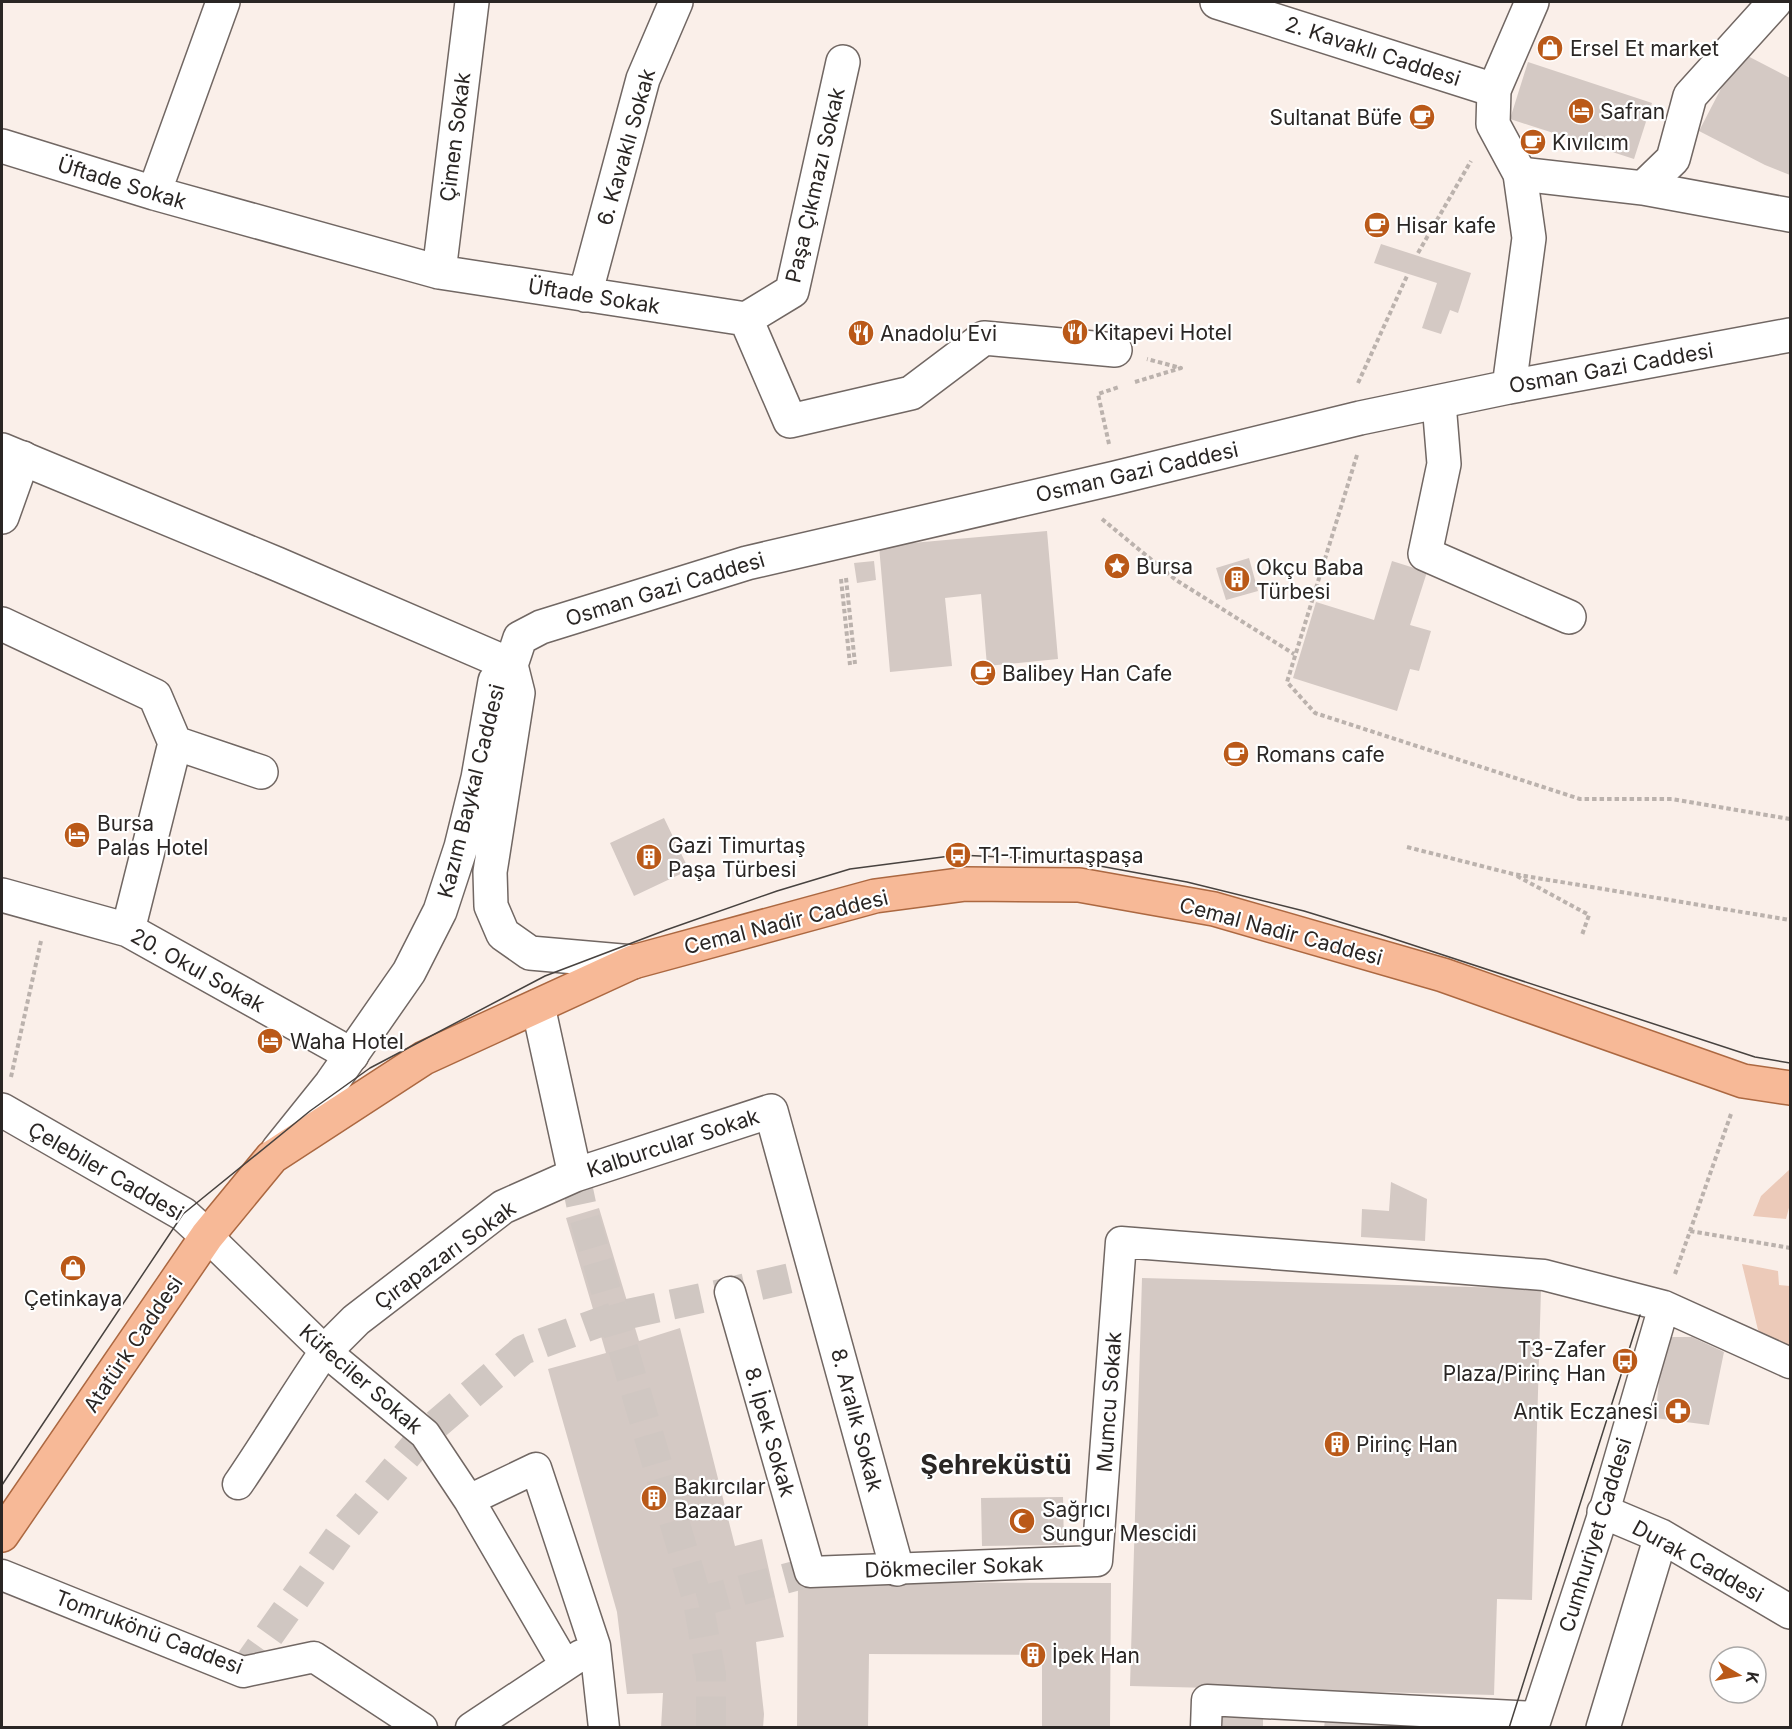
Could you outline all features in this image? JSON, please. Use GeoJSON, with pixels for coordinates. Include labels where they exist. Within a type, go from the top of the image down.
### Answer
{"type":"FeatureCollection","features":[{"type":"Feature","properties":{"kind":"main road","name":"Cemal Nadir Caddesi"},"geometry":{"type":"LineString","coordinates":[[272,1157],[424,1058],[633,963],[875,896],[966,884],[1079,885],[1214,909],[1443,975],[1743,1081],[1791,1088]]}},
{"type":"Feature","properties":{"kind":"main road","name":"Atatürk Caddesi"},"geometry":{"type":"LineString","coordinates":[[2,1535],[207,1236],[272,1157]]}},
{"type":"Feature","properties":{"kind":"street"},"geometry":{"type":"LineString","coordinates":[[154,193],[223,2]]}},
{"type":"Feature","properties":{"kind":"street","name":"Çimen Sokak"},"geometry":{"type":"LineString","coordinates":[[439,272],[472,2]]}},
{"type":"Feature","properties":{"kind":"street","name":"6. Kavaklı Sokak"},"geometry":{"type":"LineString","coordinates":[[585,295],[643,79],[676,2]]}},
{"type":"Feature","properties":{"kind":"street","name":"2. Kavaklı Caddesi"},"geometry":{"type":"LineString","coordinates":[[1217,2],[1258,8],[1494,90]]}},
{"type":"Feature","properties":{"kind":"street"},"geometry":{"type":"LineString","coordinates":[[1509,387],[1529,238],[1520,174],[1493,124],[1494,90],[1532,2]]}},
{"type":"Feature","properties":{"kind":"street"},"geometry":{"type":"LineString","coordinates":[[1643,188],[1673,159],[1690,96],[1775,2]]}},
{"type":"Feature","properties":{"kind":"street","name":"Paşa Çıkmazı Sokak"},"geometry":{"type":"LineString","coordinates":[[746,319],[792,291],[843,62]]}},
{"type":"Feature","properties":{"kind":"street","name":"Üftade Sokak"},"geometry":{"type":"LineString","coordinates":[[2,146],[154,193],[439,272],[746,319]]}},
{"type":"Feature","properties":{"kind":"street"},"geometry":{"type":"LineString","coordinates":[[1520,174],[1643,188],[1791,215]]}},
{"type":"Feature","properties":{"kind":"street"},"geometry":{"type":"LineString","coordinates":[[746,319],[790,421],[911,393],[984,338],[1115,350]]}},
{"type":"Feature","properties":{"kind":"street","name":"Osman Gazi Caddesi"},"geometry":{"type":"LineString","coordinates":[[511,665],[520,638],[541,627],[747,563],[1115,478],[1360,418],[1509,387],[1791,335]]}},
{"type":"Feature","properties":{"kind":"street"},"geometry":{"type":"LineString","coordinates":[[1439,403],[1444,464],[1425,554],[1569,617]]}},
{"type":"Feature","properties":{"kind":"street"},"geometry":{"type":"LineString","coordinates":[[2,517],[12,454]]}},
{"type":"Feature","properties":{"kind":"street","name":"Kazım Baykal Caddesi"},"geometry":{"type":"LineString","coordinates":[[12,454],[277,564],[511,665]]}},
{"type":"Feature","properties":{"kind":"street"},"geometry":{"type":"LineString","coordinates":[[2,624],[155,696],[176,743],[128,930]]}},
{"type":"Feature","properties":{"kind":"street","name":"Kazım Baykal Caddesi"},"geometry":{"type":"LineString","coordinates":[[511,665],[518,693],[490,872],[491,906],[503,934],[531,953],[633,963]]}},
{"type":"Feature","properties":{"kind":"street","name":"Kazım Baykal Caddesi"},"geometry":{"type":"LineString","coordinates":[[272,1157],[310,1111],[409,972],[440,911],[461,847],[478,778],[495,681],[511,665]]}},
{"type":"Feature","properties":{"kind":"street"},"geometry":{"type":"LineString","coordinates":[[176,743],[261,772]]}},
{"type":"Feature","properties":{"kind":"street","name":"20. Okul Sokak"},"geometry":{"type":"LineString","coordinates":[[2,896],[128,930],[352,1054]]}},
{"type":"Feature","properties":{"kind":"street"},"geometry":{"type":"LineString","coordinates":[[538,1006],[575,1175]]}},
{"type":"Feature","properties":{"kind":"street","name":"Çelebiler Caddesi"},"geometry":{"type":"LineString","coordinates":[[2,1110],[183,1214],[207,1236]]}},
{"type":"Feature","properties":{"kind":"street","name":"Kalburcular Sokak"},"geometry":{"type":"LineString","coordinates":[[575,1175],[771,1111]]}},
{"type":"Feature","properties":{"kind":"street","name":"8. Aralık Sokak"},"geometry":{"type":"LineString","coordinates":[[771,1111],[897,1569]]}},
{"type":"Feature","properties":{"kind":"street","name":"Çırapazarı Sokak"},"geometry":{"type":"LineString","coordinates":[[325,1351],[374,1306],[503,1207],[575,1175]]}},
{"type":"Feature","properties":{"kind":"street","name":"Küfeciler Sokak"},"geometry":{"type":"LineString","coordinates":[[207,1236],[325,1351],[425,1434],[469,1500],[565,1665]]}},
{"type":"Feature","properties":{"kind":"street","name":"Mumcu Sokak"},"geometry":{"type":"LineString","coordinates":[[1097,1561],[1121,1242],[1544,1275],[1664,1306]]}},
{"type":"Feature","properties":{"kind":"street","name":"8. İpek Sokak"},"geometry":{"type":"LineString","coordinates":[[730,1292],[810,1572]]}},
{"type":"Feature","properties":{"kind":"street"},"geometry":{"type":"LineString","coordinates":[[1664,1306],[1791,1363]]}},
{"type":"Feature","properties":{"kind":"street","name":"Cumhuriyet Caddesi"},"geometry":{"type":"LineString","coordinates":[[1534,1722],[1604,1512],[1664,1306]]}},
{"type":"Feature","properties":{"kind":"street"},"geometry":{"type":"LineString","coordinates":[[238,1484],[325,1351]]}},
{"type":"Feature","properties":{"kind":"street"},"geometry":{"type":"LineString","coordinates":[[469,1500],[537,1468],[595,1646],[604,1728]]}},
{"type":"Feature","properties":{"kind":"street","name":"Durak Caddesi"},"geometry":{"type":"LineString","coordinates":[[1604,1512],[1661,1536],[1791,1612]]}},
{"type":"Feature","properties":{"kind":"street"},"geometry":{"type":"LineString","coordinates":[[1603,1728],[1661,1536]]}},
{"type":"Feature","properties":{"kind":"street","name":"Dökmeciler Sokak"},"geometry":{"type":"LineString","coordinates":[[810,1572],[1097,1561]]}},
{"type":"Feature","properties":{"kind":"street","name":"Tomrukönü Caddesi"},"geometry":{"type":"LineString","coordinates":[[2,1575],[243,1672],[314,1658],[422,1728]]}},
{"type":"Feature","properties":{"kind":"street"},"geometry":{"type":"LineString","coordinates":[[471,1728],[595,1646]]}},
{"type":"Feature","properties":{"kind":"street"},"geometry":{"type":"LineString","coordinates":[[1206,1728],[1207,1700],[1534,1722]]}},
{"type":"Feature","properties":{"kind":"path"},"geometry":{"type":"LineString","coordinates":[[1418,253],[1493,124]]}},
{"type":"Feature","properties":{"kind":"path"},"geometry":{"type":"LineString","coordinates":[[1354,392],[1407,276]]}},
{"type":"Feature","properties":{"kind":"path"},"geometry":{"type":"LineString","coordinates":[[1098,394],[1115,478]]}},
{"type":"Feature","properties":{"kind":"path"},"geometry":{"type":"LineString","coordinates":[[1360,446],[1287,682],[1315,713],[1580,799],[1672,800],[1791,819]]}},
{"type":"Feature","properties":{"kind":"path"},"geometry":{"type":"LineString","coordinates":[[1063,490],[1120,531],[1176,580],[1294,654]]}},
{"type":"Feature","properties":{"kind":"path"},"geometry":{"type":"LineString","coordinates":[[843,576],[852,664]]}},
{"type":"Feature","properties":{"kind":"path"},"geometry":{"type":"LineString","coordinates":[[1407,847],[1513,874],[1791,920]]}},
{"type":"Feature","properties":{"kind":"path"},"geometry":{"type":"LineString","coordinates":[[1513,874],[1589,915],[1582,935]]}},
{"type":"Feature","properties":{"kind":"path"},"geometry":{"type":"LineString","coordinates":[[2,1110],[49,908]]}},
{"type":"Feature","properties":{"kind":"path"},"geometry":{"type":"LineString","coordinates":[[1664,1306],[1743,1081]]}},
{"type":"Feature","properties":{"kind":"path"},"geometry":{"type":"LineString","coordinates":[[1690,1231],[1791,1248]]}},
{"type":"Feature","properties":{"kind":"shaded area"},"geometry":{"type":"Polygon","coordinates":[[[1790,1169],[1790,1204],[1786,1219],[1753,1216],[1761,1196],[1790,1169]]]}},
{"type":"Feature","properties":{"kind":"shaded area"},"geometry":{"type":"Polygon","coordinates":[[[1742,1264],[1778,1271],[1779,1285],[1790,1286],[1790,1352],[1758,1330],[1742,1264]]]}},
{"type":"Feature","properties":{"kind":"building"},"geometry":{"type":"Polygon","coordinates":[[[1740,52],[1790,78],[1790,175],[1765,165],[1699,131],[1740,52]]]}},
{"type":"Feature","properties":{"kind":"building","name":"Safran"},"geometry":{"type":"Polygon","coordinates":[[[1528,62],[1652,103],[1634,159],[1510,119],[1528,62]]]}},
{"type":"Feature","properties":{"kind":"building"},"geometry":{"type":"Polygon","coordinates":[[[1381,244],[1471,273],[1458,313],[1450,310],[1441,334],[1422,328],[1437,283],[1374,263],[1381,244]]]}},
{"type":"Feature","properties":{"kind":"building"},"geometry":{"type":"Polygon","coordinates":[[[1047,531],[1058,659],[987,666],[981,594],[945,598],[952,666],[890,672],[879,546],[1047,531]]]}},
{"type":"Feature","properties":{"kind":"building","name":"Okçu Baba Türbesi"},"geometry":{"type":"Polygon","coordinates":[[[1249,558],[1258,591],[1226,600],[1216,568],[1249,558]]]}},
{"type":"Feature","properties":{"kind":"building"},"geometry":{"type":"Polygon","coordinates":[[[874,561],[876,580],[857,583],[854,563],[874,561]]]}},
{"type":"Feature","properties":{"kind":"building"},"geometry":{"type":"Polygon","coordinates":[[[1392,561],[1427,572],[1410,625],[1431,631],[1419,671],[1410,669],[1397,711],[1293,678],[1316,602],[1374,620],[1392,561]]]}},
{"type":"Feature","properties":{"kind":"building","name":"Gazi Timurtaş Paşa Türbesi"},"geometry":{"type":"Polygon","coordinates":[[[664,818],[689,870],[634,896],[610,843],[664,818]]]}},
{"type":"Feature","properties":{"kind":"building"},"geometry":{"type":"Polygon","coordinates":[[[1391,1182],[1427,1199],[1425,1241],[1361,1237],[1362,1209],[1389,1211],[1391,1182]]]}},
{"type":"Feature","properties":{"kind":"building","name":"Bakırcılar Bazaar"},"geometry":{"type":"Polygon","coordinates":[[[599,1208],[639,1341],[680,1328],[735,1546],[762,1539],[784,1637],[756,1642],[764,1714],[763,1728],[661,1728],[663,1693],[627,1694],[617,1612],[548,1369],[606,1353],[566,1218],[599,1208]]]}},
{"type":"Feature","properties":{"kind":"building","name":"Pirinç Han"},"geometry":{"type":"Polygon","coordinates":[[[1142,1278],[1541,1289],[1532,1600],[1497,1599],[1494,1695],[1130,1686],[1142,1278]]]}},
{"type":"Feature","properties":{"kind":"building"},"geometry":{"type":"Polygon","coordinates":[[[1664,1337],[1692,1337],[1724,1352],[1709,1425],[1655,1418],[1664,1337]]]}},
{"type":"Feature","properties":{"kind":"building","name":"Sağrıcı Sungur Mescidi"},"geometry":{"type":"Polygon","coordinates":[[[1063,1497],[1064,1545],[982,1546],[981,1498],[1063,1497]]]}},
{"type":"Feature","properties":{"kind":"building","name":"İpek Han"},"geometry":{"type":"Polygon","coordinates":[[[798,1582],[1111,1583],[1110,1728],[1042,1728],[1042,1655],[869,1654],[868,1728],[797,1728],[798,1582]]]}},
{"type":"Feature","properties":{"kind":"building"},"geometry":{"type":"Polygon","coordinates":[[[1326,1711],[1435,1720],[1435,1728],[1324,1728],[1326,1711]]]}},
{"type":"Feature","properties":{"kind":"building"},"geometry":{"type":"Polygon","coordinates":[[[1223,1717],[1263,1719],[1263,1728],[1223,1728],[1223,1717]]]}},
{"type":"Feature","properties":{"kind":"tunnel"},"geometry":{"type":"LineString","coordinates":[[575,1175],[583,1213],[698,1602],[711,1675],[711,1728]]}},
{"type":"Feature","properties":{"kind":"tunnel"},"geometry":{"type":"LineString","coordinates":[[243,1672],[342,1532],[425,1434],[523,1350],[614,1317],[816,1272]]}},
{"type":"Feature","properties":{"kind":"tunnel"},"geometry":{"type":"LineString","coordinates":[[698,1602],[810,1572]]}},
{"type":"Feature","properties":{"kind":"tram line"},"geometry":{"type":"LineString","coordinates":[[2,1485],[183,1214],[310,1111],[370,1068],[545,976],[777,891],[850,869],[958,855],[1067,860],[1187,882],[1304,911],[1755,1057],[1790,1063]]}},
{"type":"Feature","properties":{"kind":"tram line"},"geometry":{"type":"LineString","coordinates":[[1509,1728],[1640,1315]]}},
{"type":"Feature","properties":{"kind":"place","name":"Ersel Et market"},"geometry":{"type":"Point","coordinates":[1550,48]}},
{"type":"Feature","properties":{"kind":"place","name":"Safran"},"geometry":{"type":"Point","coordinates":[1581,111]}},
{"type":"Feature","properties":{"kind":"place","name":"Sultanat Büfe"},"geometry":{"type":"Point","coordinates":[1422,117]}},
{"type":"Feature","properties":{"kind":"place","name":"Kıvılcım"},"geometry":{"type":"Point","coordinates":[1533,142]}},
{"type":"Feature","properties":{"kind":"place","name":"Hisar kafe"},"geometry":{"type":"Point","coordinates":[1377,225]}},
{"type":"Feature","properties":{"kind":"place","name":"Kitapevi Hotel"},"geometry":{"type":"Point","coordinates":[1075,332]}},
{"type":"Feature","properties":{"kind":"place","name":"Anadolu Evi"},"geometry":{"type":"Point","coordinates":[861,333]}},
{"type":"Feature","properties":{"kind":"place","name":"Bursa"},"geometry":{"type":"Point","coordinates":[1117,566]}},
{"type":"Feature","properties":{"kind":"place","name":"Okçu Baba Türbesi"},"geometry":{"type":"Point","coordinates":[1237,579]}},
{"type":"Feature","properties":{"kind":"place","name":"Balibey Han Cafe"},"geometry":{"type":"Point","coordinates":[983,673]}},
{"type":"Feature","properties":{"kind":"place","name":"Romans cafe"},"geometry":{"type":"Point","coordinates":[1236,754]}},
{"type":"Feature","properties":{"kind":"place","name":"Bursa Palas Hotel"},"geometry":{"type":"Point","coordinates":[77,835]}},
{"type":"Feature","properties":{"kind":"place","name":"T1-Timurtaşpaşa"},"geometry":{"type":"Point","coordinates":[958,855]}},
{"type":"Feature","properties":{"kind":"place","name":"Gazi Timurtaş Paşa Türbesi"},"geometry":{"type":"Point","coordinates":[649,857]}},
{"type":"Feature","properties":{"kind":"place","name":"Waha Hotel"},"geometry":{"type":"Point","coordinates":[270,1041]}},
{"type":"Feature","properties":{"kind":"place","name":"Çetinkaya"},"geometry":{"type":"Point","coordinates":[73,1268]}},
{"type":"Feature","properties":{"kind":"place","name":"T3-Zafer Plaza/Pirinç Han"},"geometry":{"type":"Point","coordinates":[1625,1361]}},
{"type":"Feature","properties":{"kind":"place","name":"Antik Eczanesi"},"geometry":{"type":"Point","coordinates":[1678,1411]}},
{"type":"Feature","properties":{"kind":"place","name":"Pirinç Han"},"geometry":{"type":"Point","coordinates":[1337,1444]}},
{"type":"Feature","properties":{"kind":"place","name":"Bakırcılar Bazaar"},"geometry":{"type":"Point","coordinates":[654,1498]}},
{"type":"Feature","properties":{"kind":"place","name":"Sağrıcı Sungur Mescidi"},"geometry":{"type":"Point","coordinates":[1022,1521]}},
{"type":"Feature","properties":{"kind":"place","name":"İpek Han"},"geometry":{"type":"Point","coordinates":[1033,1655]}},
{"type":"Feature","properties":{"kind":"district","name":"Şehreküstü"},"geometry":{"type":"Point","coordinates":[996,1464]}}]}
